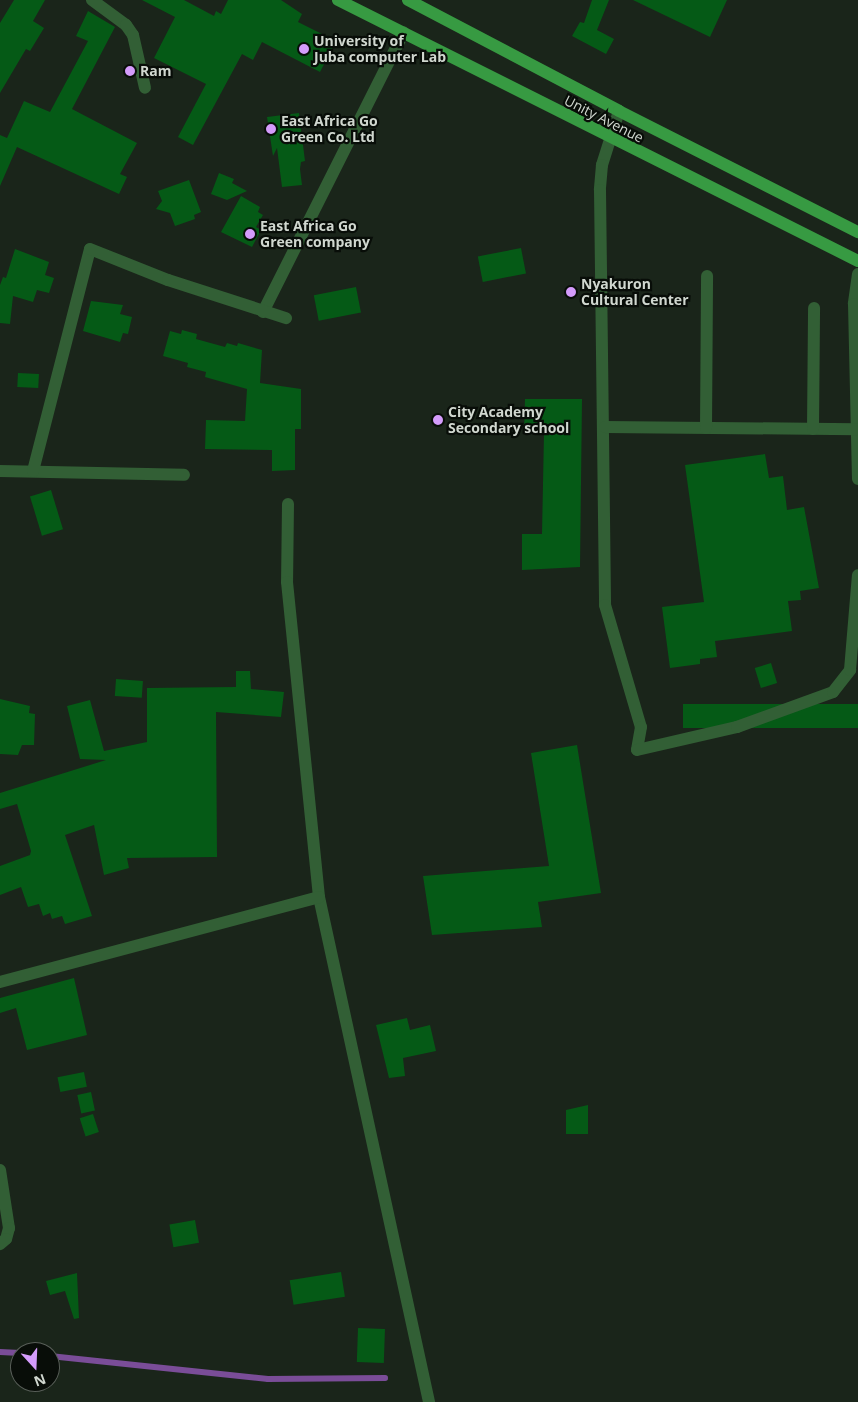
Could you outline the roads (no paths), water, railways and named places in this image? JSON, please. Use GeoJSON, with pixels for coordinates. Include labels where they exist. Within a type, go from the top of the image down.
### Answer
{"type":"FeatureCollection","features":[{"type":"Feature","properties":{"kind":"main road","name":"Unity Avenue"},"geometry":{"type":"LineString","coordinates":[[338,0],[404,32],[610,139],[858,261]]}},
{"type":"Feature","properties":{"kind":"main road","name":"Unity Avenue"},"geometry":{"type":"LineString","coordinates":[[408,0],[619,112],[858,232]]}},
{"type":"Feature","properties":{"kind":"street"},"geometry":{"type":"LineString","coordinates":[[92,0],[126,24],[133,35],[145,88]]}},
{"type":"Feature","properties":{"kind":"street"},"geometry":{"type":"LineString","coordinates":[[263,312],[404,32]]}},
{"type":"Feature","properties":{"kind":"street"},"geometry":{"type":"LineString","coordinates":[[619,112],[610,139],[600,190],[605,427],[605,605],[641,727],[637,750],[737,727],[821,700],[833,692],[850,670],[858,575]]}},
{"type":"Feature","properties":{"kind":"street"},"geometry":{"type":"LineString","coordinates":[[33,471],[90,249],[263,312],[286,318]]}},
{"type":"Feature","properties":{"kind":"street"},"geometry":{"type":"LineString","coordinates":[[858,274],[854,304],[858,478]]}},
{"type":"Feature","properties":{"kind":"street"},"geometry":{"type":"LineString","coordinates":[[706,428],[707,276]]}},
{"type":"Feature","properties":{"kind":"street"},"geometry":{"type":"LineString","coordinates":[[813,428],[814,308]]}},
{"type":"Feature","properties":{"kind":"street"},"geometry":{"type":"LineString","coordinates":[[605,427],[856,429]]}},
{"type":"Feature","properties":{"kind":"street"},"geometry":{"type":"LineString","coordinates":[[0,471],[184,475]]}},
{"type":"Feature","properties":{"kind":"street"},"geometry":{"type":"LineString","coordinates":[[288,504],[287,582],[319,897],[429,1402]]}},
{"type":"Feature","properties":{"kind":"street"},"geometry":{"type":"LineString","coordinates":[[0,982],[319,897]]}},
{"type":"Feature","properties":{"kind":"street"},"geometry":{"type":"LineString","coordinates":[[0,1170],[9,1228],[6,1239],[0,1244]]}},
{"type":"Feature","properties":{"kind":"waterway"},"geometry":{"type":"LineString","coordinates":[[0,1352],[10,1352]]}},
{"type":"Feature","properties":{"kind":"waterway"},"geometry":{"type":"LineString","coordinates":[[60,1357],[268,1379],[385,1378]]}},
{"type":"Feature","properties":{"kind":"place","name":"University of Juba computer Lab"},"geometry":{"type":"Point","coordinates":[304,49]}},
{"type":"Feature","properties":{"kind":"place","name":"Ram"},"geometry":{"type":"Point","coordinates":[130,71]}},
{"type":"Feature","properties":{"kind":"place","name":"East Africa Go Green Co. Ltd"},"geometry":{"type":"Point","coordinates":[271,129]}},
{"type":"Feature","properties":{"kind":"place","name":"East Africa Go Green company"},"geometry":{"type":"Point","coordinates":[250,234]}},
{"type":"Feature","properties":{"kind":"place","name":"Nyakuron Cultural Center"},"geometry":{"type":"Point","coordinates":[571,292]}},
{"type":"Feature","properties":{"kind":"place","name":"City Academy Secondary school"},"geometry":{"type":"Point","coordinates":[438,420]}}]}
